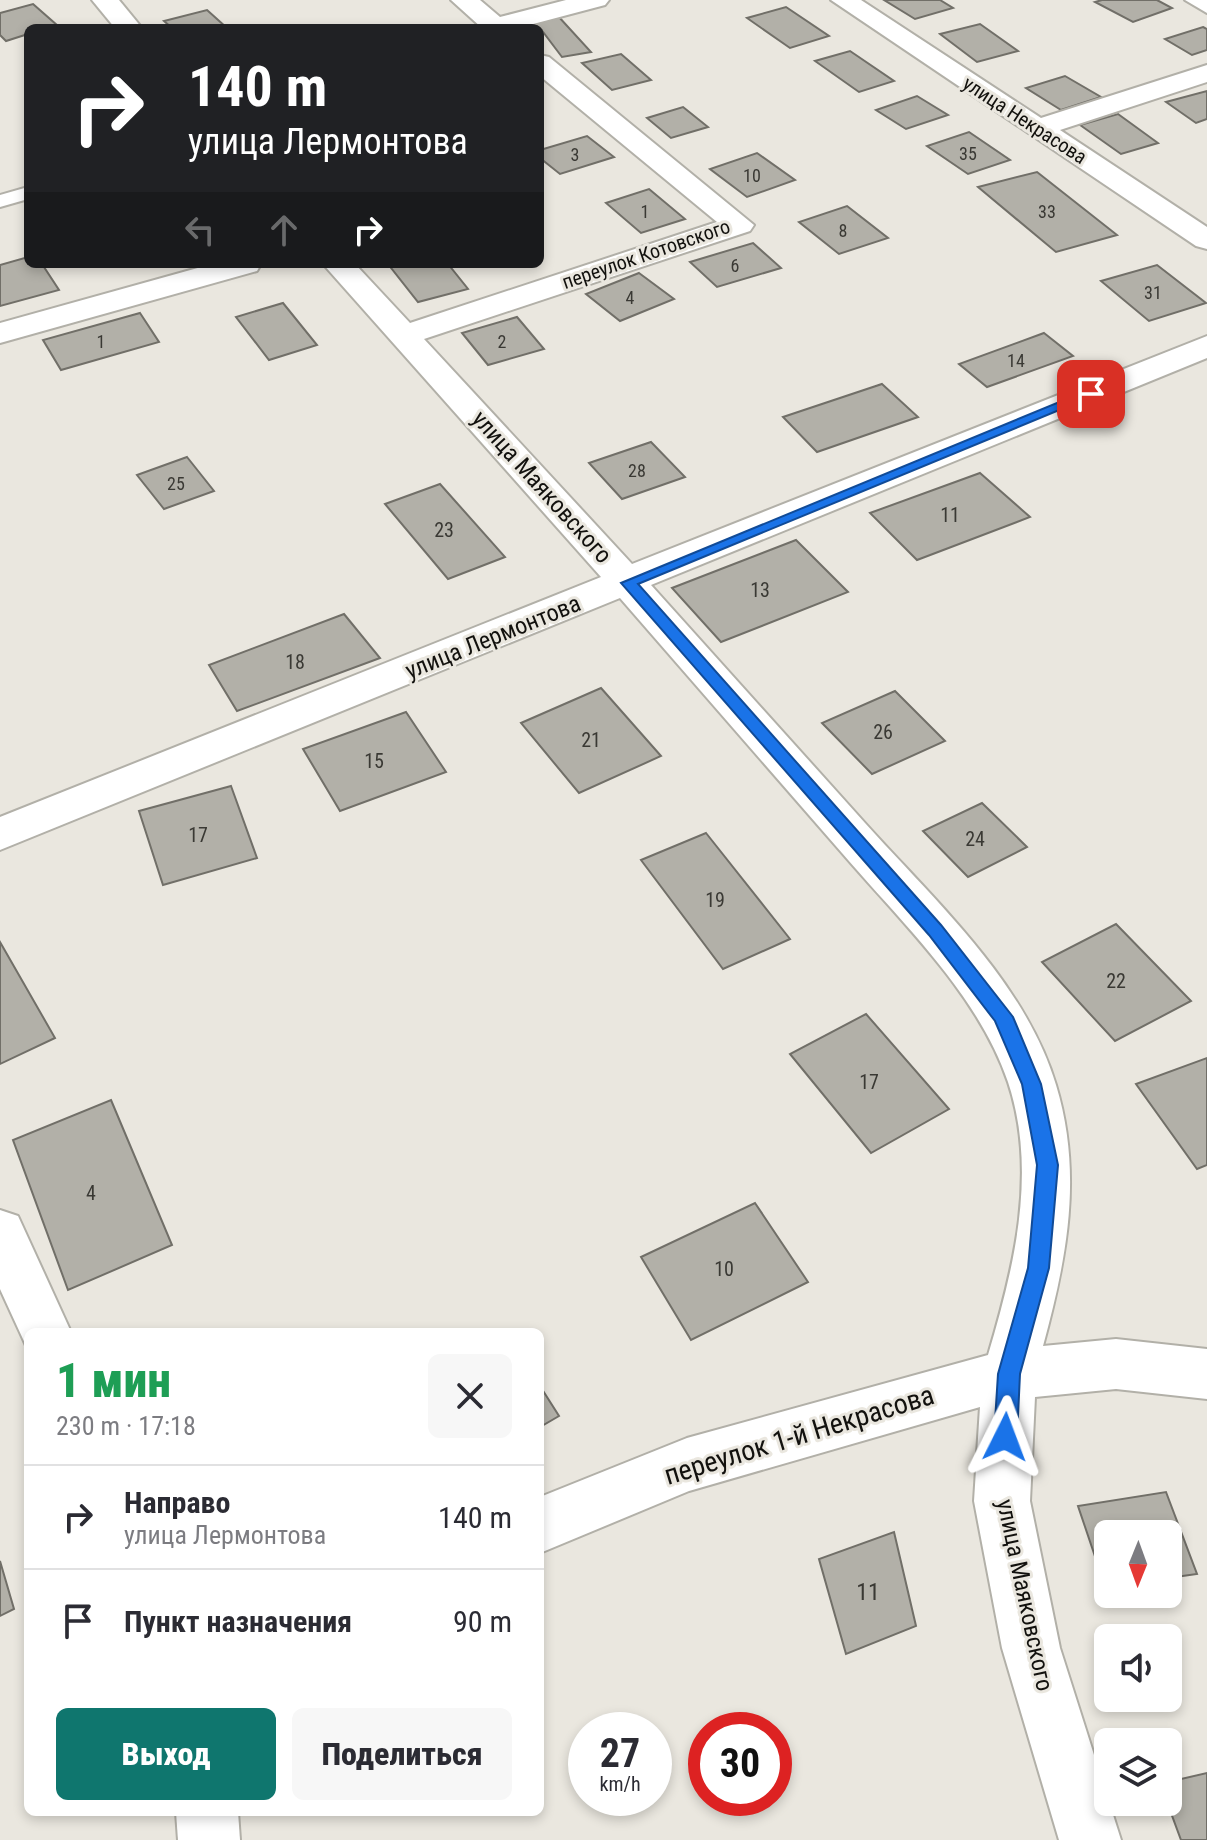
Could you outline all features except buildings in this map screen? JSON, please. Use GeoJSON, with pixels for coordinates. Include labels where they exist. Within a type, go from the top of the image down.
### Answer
{"type":"FeatureCollection","features":[{"type":"Feature","properties":{"kind":"street"},"geometry":{"type":"LineString","coordinates":[[105,0],[126,24]]}},
{"type":"Feature","properties":{"kind":"street"},"geometry":{"type":"LineString","coordinates":[[464,0],[492,24]]}},
{"type":"Feature","properties":{"kind":"street"},"geometry":{"type":"LineString","coordinates":[[507,24],[596,0]]}},
{"type":"Feature","properties":{"kind":"street","name":"улица Некрасова"},"geometry":{"type":"LineString","coordinates":[[844,0],[1207,240]]}},
{"type":"Feature","properties":{"kind":"street"},"geometry":{"type":"LineString","coordinates":[[1198,0],[1207,5]]}},
{"type":"Feature","properties":{"kind":"street","name":"переулок Котовского"},"geometry":{"type":"LineString","coordinates":[[406,335],[739,225],[544,66]]}},
{"type":"Feature","properties":{"kind":"street"},"geometry":{"type":"LineString","coordinates":[[1038,128],[1207,73]]}},
{"type":"Feature","properties":{"kind":"street"},"geometry":{"type":"LineString","coordinates":[[0,333],[232,268]]}},
{"type":"Feature","properties":{"kind":"street","name":"улица Маяковского"},"geometry":{"type":"LineString","coordinates":[[342,268],[406,335],[935,930],[1003,1017],[1032,1084],[1047,1165],[1039,1268],[1009,1374],[1002,1501],[1031,1648],[1090,1840]]}},
{"type":"Feature","properties":{"kind":"street","name":"улица Лермонтова"},"geometry":{"type":"LineString","coordinates":[[0,834],[628,583],[1207,346]]}},
{"type":"Feature","properties":{"kind":"street"},"geometry":{"type":"LineString","coordinates":[[0,1232],[43,1328]]}},
{"type":"Feature","properties":{"kind":"street","name":"переулок 1-й Некрасова"},"geometry":{"type":"LineString","coordinates":[[544,1523],[687,1465],[1009,1374],[1116,1364],[1207,1374]]}},
{"type":"Feature","properties":{"kind":"street"},"geometry":{"type":"LineString","coordinates":[[207,1816],[209,1840]]}},
{"type":"Feature","properties":{"kind":"lane"},"geometry":{"type":"LineString","coordinates":[[0,201],[24,194]]}},
{"type":"Feature","properties":{"kind":"route"},"geometry":{"type":"LineString","coordinates":[[1005,1437],[1009,1374],[1039,1268],[1047,1165],[1032,1084],[1003,1017],[935,930],[628,583],[1091,394]]}}]}
